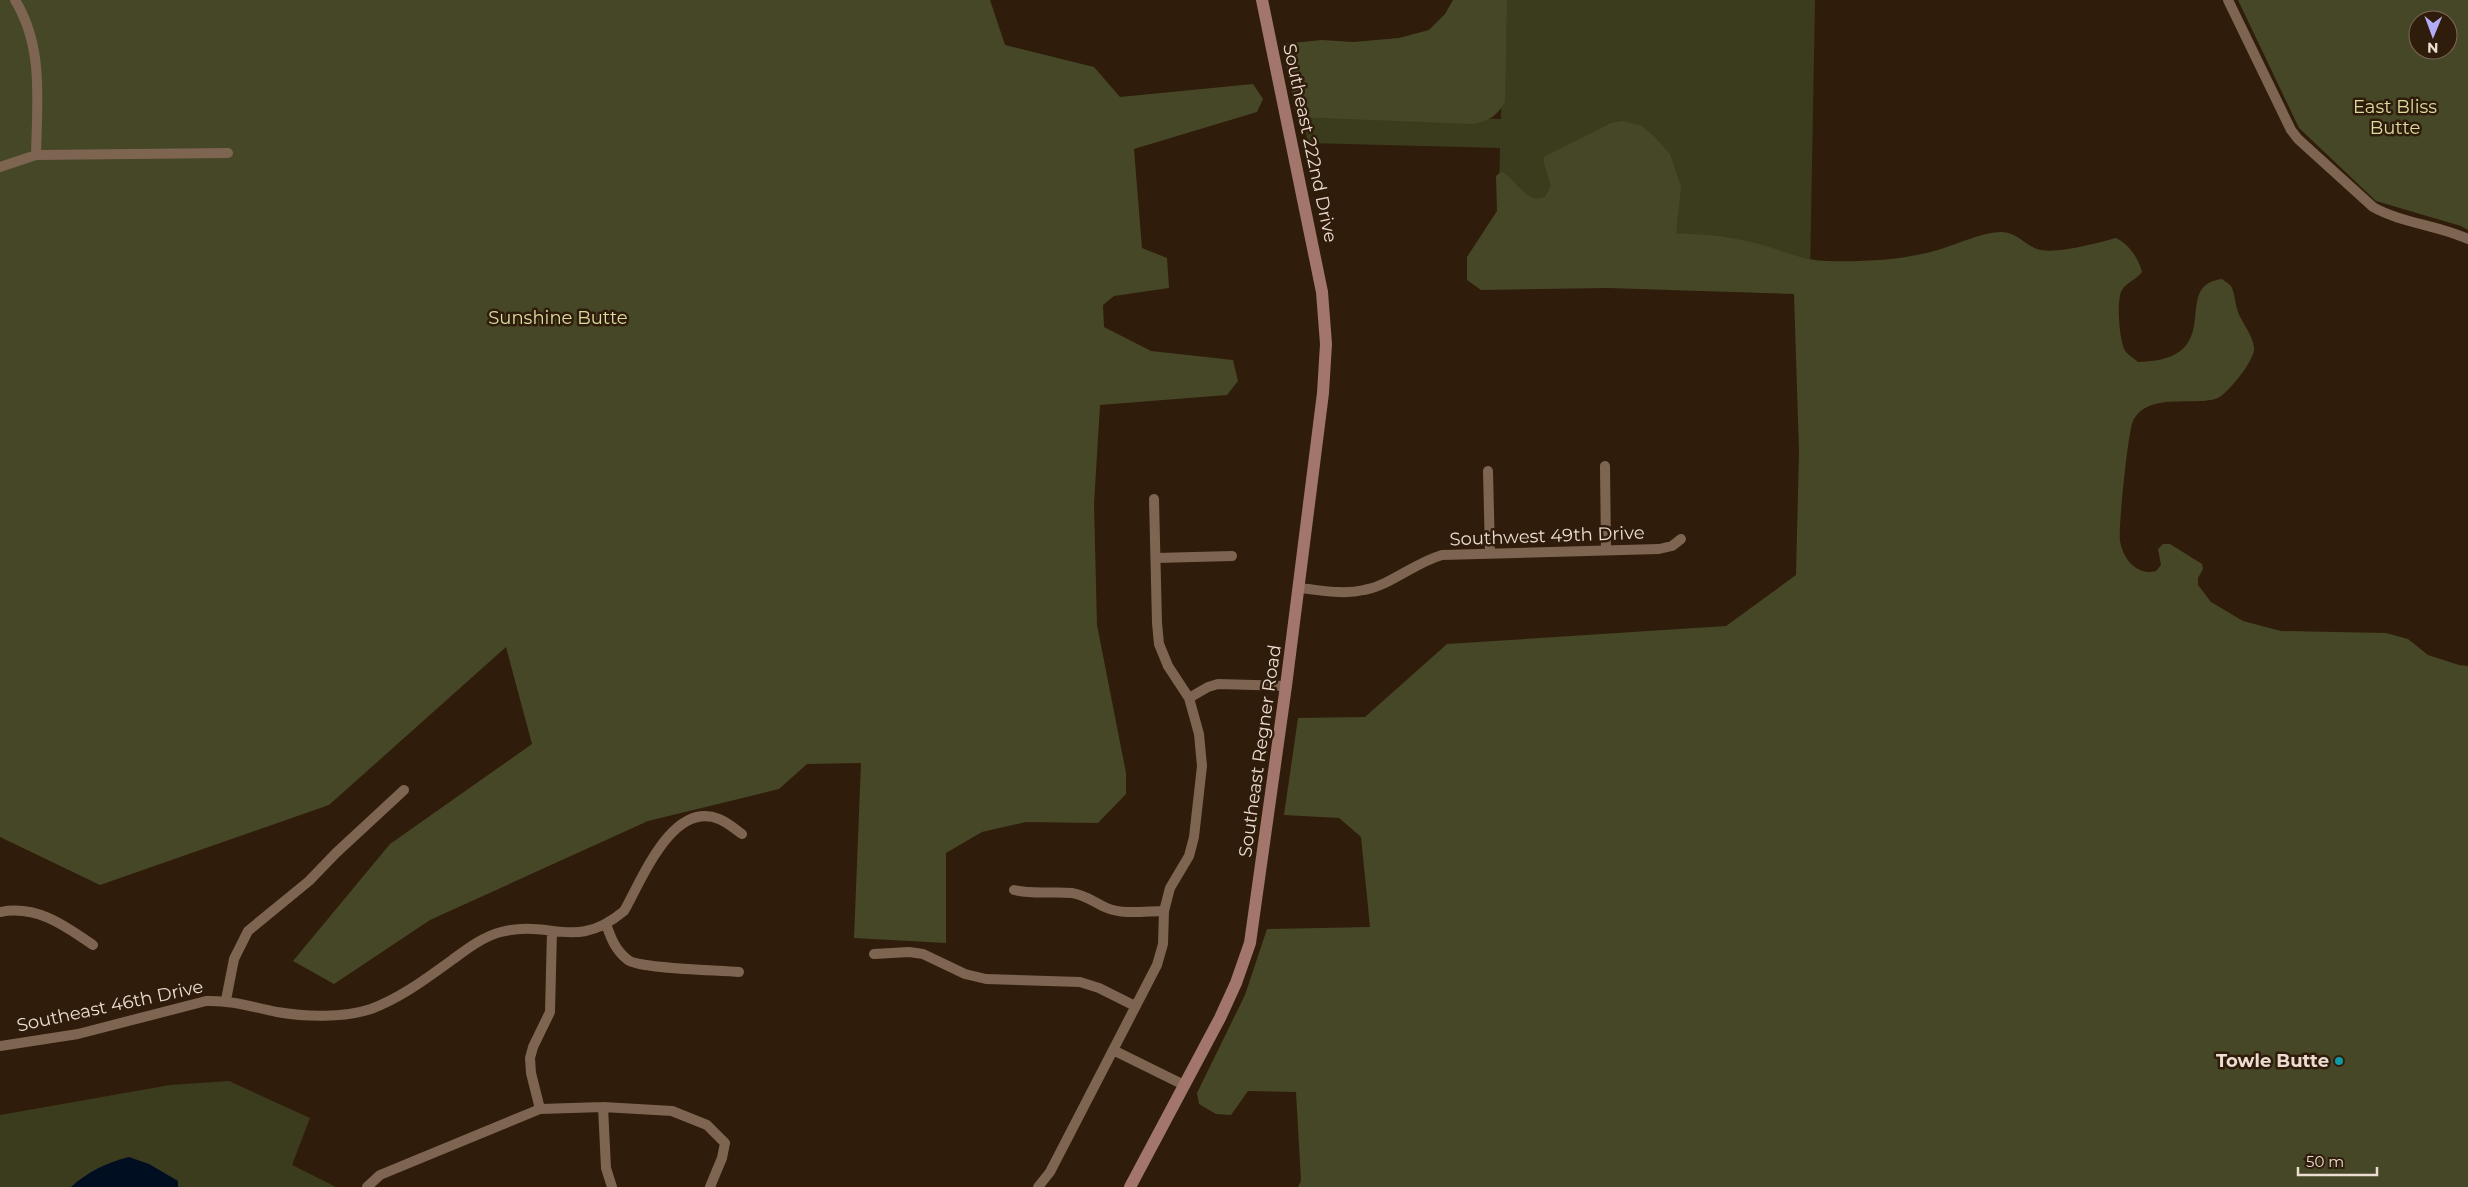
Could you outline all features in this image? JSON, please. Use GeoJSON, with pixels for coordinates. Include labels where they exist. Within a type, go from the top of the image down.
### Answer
{"type":"FeatureCollection","features":[{"type":"Feature","properties":{"kind":"main road","name":"Southeast 222nd Drive"},"geometry":{"type":"LineString","coordinates":[[1262,0],[1322,292]]}},
{"type":"Feature","properties":{"kind":"main road","name":"Southeast Regner Road"},"geometry":{"type":"LineString","coordinates":[[1130,1187],[1236,983],[1250,943],[1299,588],[1324,385],[1326,328],[1322,292]]}},
{"type":"Feature","properties":{"kind":"street"},"geometry":{"type":"LineString","coordinates":[[15,0],[27,24],[36,60],[36,155]]}},
{"type":"Feature","properties":{"kind":"street"},"geometry":{"type":"LineString","coordinates":[[2228,0],[2291,130],[2298,139],[2372,207],[2387,214],[2447,230],[2468,239]]}},
{"type":"Feature","properties":{"kind":"street"},"geometry":{"type":"LineString","coordinates":[[0,167],[36,155],[228,153]]}},
{"type":"Feature","properties":{"kind":"street"},"geometry":{"type":"LineString","coordinates":[[1605,466],[1606,550]]}},
{"type":"Feature","properties":{"kind":"street"},"geometry":{"type":"LineString","coordinates":[[1488,471],[1490,552]]}},
{"type":"Feature","properties":{"kind":"street"},"geometry":{"type":"LineString","coordinates":[[1038,1187],[1050,1172],[1157,965],[1163,944],[1164,911],[1170,888],[1189,856],[1194,836],[1202,766],[1199,734],[1189,698],[1168,666],[1159,644],[1154,499]]}},
{"type":"Feature","properties":{"kind":"street","name":"Southwest 49th Drive"},"geometry":{"type":"LineString","coordinates":[[1299,588],[1346,592],[1365,590],[1433,558],[1459,553],[1659,550],[1672,546],[1682,539]]}},
{"type":"Feature","properties":{"kind":"street"},"geometry":{"type":"LineString","coordinates":[[1156,558],[1232,556]]}},
{"type":"Feature","properties":{"kind":"street"},"geometry":{"type":"LineString","coordinates":[[1189,698],[1208,687],[1218,684],[1286,686]]}},
{"type":"Feature","properties":{"kind":"street"},"geometry":{"type":"LineString","coordinates":[[226,1000],[234,959],[248,931],[309,881],[336,853],[404,790]]}},
{"type":"Feature","properties":{"kind":"street","name":"Southeast 46th Drive"},"geometry":{"type":"LineString","coordinates":[[0,1046],[78,1034],[170,1011],[189,1004],[226,1000],[277,1012],[320,1015],[347,1014],[369,1010],[401,994],[463,952],[495,934],[528,930],[580,933],[593,931],[606,924],[624,911],[666,838],[675,829],[688,821],[709,817],[720,819],[742,834]]}},
{"type":"Feature","properties":{"kind":"street"},"geometry":{"type":"LineString","coordinates":[[1014,890],[1030,894],[1072,893],[1087,897],[1107,908],[1120,912],[1164,911]]}},
{"type":"Feature","properties":{"kind":"street"},"geometry":{"type":"LineString","coordinates":[[0,912],[28,910],[56,919],[93,945]]}},
{"type":"Feature","properties":{"kind":"street"},"geometry":{"type":"LineString","coordinates":[[606,924],[615,947],[629,962],[647,966],[740,972]]}},
{"type":"Feature","properties":{"kind":"street"},"geometry":{"type":"LineString","coordinates":[[540,1109],[531,1072],[530,1058],[533,1047],[550,1012],[552,931]]}},
{"type":"Feature","properties":{"kind":"street"},"geometry":{"type":"LineString","coordinates":[[874,954],[910,952],[924,954],[965,974],[986,979],[1080,982],[1099,988],[1135,1006]]}},
{"type":"Feature","properties":{"kind":"street"},"geometry":{"type":"LineString","coordinates":[[1113,1050],[1184,1085]]}},
{"type":"Feature","properties":{"kind":"street"},"geometry":{"type":"LineString","coordinates":[[603,1106],[606,1168],[612,1187]]}},
{"type":"Feature","properties":{"kind":"street"},"geometry":{"type":"LineString","coordinates":[[367,1187],[380,1175],[540,1109],[603,1106],[672,1111],[707,1125],[725,1143],[722,1158],[710,1187]]}},
{"type":"Feature","properties":{"kind":"green space","name":"Sunshine Butte"},"geometry":{"type":"Polygon","coordinates":[[[0,0],[990,0],[1005,45],[1094,67],[1120,97],[1253,84],[1263,99],[1257,112],[1134,149],[1142,248],[1167,258],[1169,288],[1114,296],[1103,305],[1104,327],[1151,351],[1233,360],[1238,381],[1227,395],[1100,405],[1094,504],[1097,625],[1126,773],[1126,794],[1098,823],[1026,822],[982,832],[946,853],[946,943],[854,938],[861,763],[807,764],[779,789],[648,821],[430,920],[334,984],[293,961],[390,844],[532,744],[506,647],[329,805],[100,885],[0,837],[0,0]]]}},
{"type":"Feature","properties":{"kind":"green space"},"geometry":{"type":"Polygon","coordinates":[[[1453,0],[1507,0],[1505,102],[1492,117],[1473,124],[1297,117],[1282,44],[1322,40],[1353,42],[1399,38],[1429,30],[1445,14],[1453,0]]]}},
{"type":"Feature","properties":{"kind":"green space"},"geometry":{"type":"Polygon","coordinates":[[[1503,0],[1815,0],[1810,276],[1497,284],[1500,148],[1308,143],[1302,115],[1501,119],[1503,0]]]}},
{"type":"Feature","properties":{"kind":"green space","name":"East Bliss Butte"},"geometry":{"type":"Polygon","coordinates":[[[2238,0],[2468,0],[2468,230],[2461,226],[2376,201],[2299,128],[2238,0]]]}},
{"type":"Feature","properties":{"kind":"green space"},"geometry":{"type":"Polygon","coordinates":[[[1623,121],[1642,126],[1670,154],[1681,187],[1676,234],[1726,237],[1755,243],[1809,259],[1842,261],[1871,261],[1914,256],[1978,236],[2000,232],[2005,232],[2019,238],[2037,249],[2054,251],[2076,248],[2116,238],[2133,252],[2142,272],[2122,290],[2119,302],[2120,331],[2124,347],[2126,352],[2138,362],[2166,358],[2183,349],[2191,336],[2199,294],[2207,284],[2222,279],[2231,286],[2238,312],[2254,345],[2253,355],[2239,377],[2218,398],[2160,403],[2149,406],[2140,412],[2133,421],[2122,501],[2120,541],[2128,560],[2132,565],[2143,571],[2156,571],[2161,565],[2158,549],[2163,544],[2170,544],[2202,564],[2203,569],[2198,578],[2198,585],[2211,602],[2243,621],[2281,631],[2386,633],[2408,639],[2428,655],[2468,666],[2468,1187],[1298,1187],[1301,1181],[1296,1092],[1248,1091],[1231,1115],[1216,1114],[1199,1104],[1197,1093],[1245,995],[1267,929],[1370,927],[1361,837],[1339,818],[1284,815],[1298,718],[1365,717],[1447,644],[1726,626],[1796,575],[1799,452],[1794,294],[1608,288],[1481,290],[1467,280],[1467,257],[1497,211],[1496,176],[1501,172],[1505,174],[1524,192],[1535,199],[1545,197],[1551,186],[1544,157],[1611,123],[1623,121]]]}},
{"type":"Feature","properties":{"kind":"green space"},"geometry":{"type":"Polygon","coordinates":[[[229,1081],[310,1118],[292,1165],[336,1187],[0,1187],[0,1115],[170,1085],[229,1081]]]}},
{"type":"Feature","properties":{"kind":"water"},"geometry":{"type":"Polygon","coordinates":[[[129,1157],[149,1164],[178,1181],[178,1187],[71,1187],[84,1176],[98,1168],[129,1157]]]}},
{"type":"Feature","properties":{"kind":"place","name":"Towle Butte"},"geometry":{"type":"Point","coordinates":[2339,1061]}}]}
